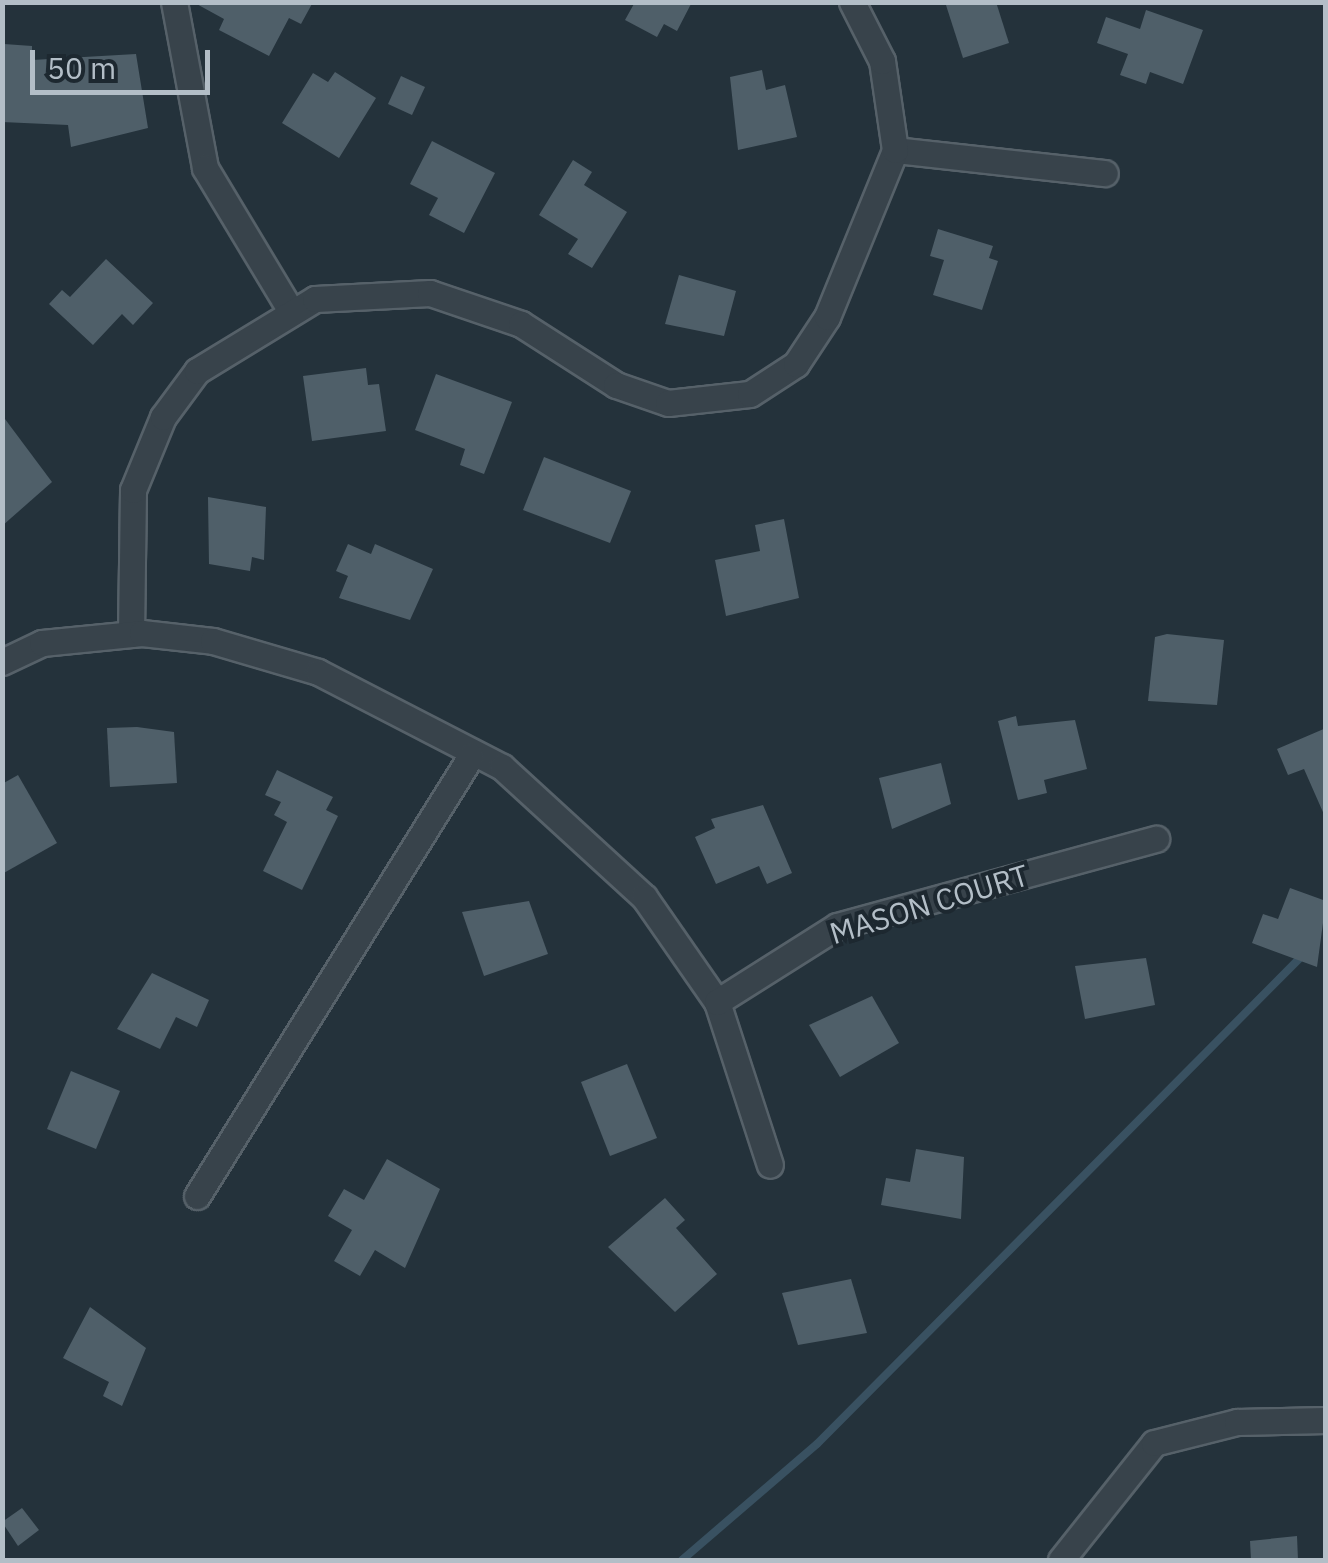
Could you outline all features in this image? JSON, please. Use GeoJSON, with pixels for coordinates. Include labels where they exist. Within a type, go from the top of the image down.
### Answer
{"type":"FeatureCollection","features":[{"type":"Feature","properties":{"kind":"street"},"geometry":{"type":"LineString","coordinates":[[174,2],[205,168],[291,311]]}},
{"type":"Feature","properties":{"kind":"street"},"geometry":{"type":"LineString","coordinates":[[132,634],[134,490],[163,417],[197,371],[315,299],[430,293],[521,324],[641,396],[696,404],[750,394],[796,364],[828,317],[895,150],[882,61],[852,2]]}},
{"type":"Feature","properties":{"kind":"street"},"geometry":{"type":"LineString","coordinates":[[895,150],[1105,172]]}},
{"type":"Feature","properties":{"kind":"street"},"geometry":{"type":"LineString","coordinates":[[2,662],[42,643],[132,634],[213,641],[318,672],[471,756],[502,766],[644,897],[718,1002],[770,1165]]}},
{"type":"Feature","properties":{"kind":"street"},"geometry":{"type":"LineString","coordinates":[[197,1196],[471,756]]}},
{"type":"Feature","properties":{"kind":"street","name":"MASON COURT"},"geometry":{"type":"LineString","coordinates":[[718,1002],[837,926],[1156,839]]}},
{"type":"Feature","properties":{"kind":"street"},"geometry":{"type":"LineString","coordinates":[[1061,1560],[1144,1452],[1181,1430],[1326,1420]]}},
{"type":"Feature","properties":{"kind":"building"},"geometry":{"type":"Polygon","coordinates":[[[193,2],[313,2],[301,24],[289,18],[269,56],[219,30],[224,19],[193,2]]]}},
{"type":"Feature","properties":{"kind":"building"},"geometry":{"type":"Polygon","coordinates":[[[635,2],[692,2],[677,31],[664,24],[657,37],[625,20],[635,2]]]}},
{"type":"Feature","properties":{"kind":"building"},"geometry":{"type":"Polygon","coordinates":[[[945,2],[996,2],[1009,43],[963,58],[945,2]]]}},
{"type":"Feature","properties":{"kind":"building"},"geometry":{"type":"Polygon","coordinates":[[[1146,10],[1203,30],[1183,84],[1150,72],[1146,84],[1120,75],[1128,54],[1097,43],[1106,17],[1140,29],[1146,10]]]}},
{"type":"Feature","properties":{"kind":"building"},"geometry":{"type":"Polygon","coordinates":[[[4,44],[32,46],[32,60],[136,54],[148,128],[71,147],[68,125],[2,122],[4,44]]]}},
{"type":"Feature","properties":{"kind":"building"},"geometry":{"type":"Polygon","coordinates":[[[762,70],[766,90],[785,85],[797,137],[738,150],[730,77],[762,70]]]}},
{"type":"Feature","properties":{"kind":"building"},"geometry":{"type":"Polygon","coordinates":[[[335,72],[376,98],[339,158],[282,123],[313,73],[328,82],[335,72]]]}},
{"type":"Feature","properties":{"kind":"building"},"geometry":{"type":"Polygon","coordinates":[[[401,76],[425,87],[412,115],[388,104],[401,76]]]}},
{"type":"Feature","properties":{"kind":"building"},"geometry":{"type":"Polygon","coordinates":[[[432,141],[495,173],[464,233],[429,215],[438,198],[410,184],[432,141]]]}},
{"type":"Feature","properties":{"kind":"building"},"geometry":{"type":"Polygon","coordinates":[[[573,160],[592,172],[584,185],[627,212],[592,268],[568,254],[578,239],[539,215],[573,160]]]}},
{"type":"Feature","properties":{"kind":"building"},"geometry":{"type":"Polygon","coordinates":[[[938,229],[993,246],[989,258],[998,261],[982,310],[933,295],[944,260],[930,256],[938,229]]]}},
{"type":"Feature","properties":{"kind":"building"},"geometry":{"type":"Polygon","coordinates":[[[106,259],[153,303],[133,325],[122,314],[93,345],[49,304],[62,290],[70,297],[106,259]]]}},
{"type":"Feature","properties":{"kind":"building"},"geometry":{"type":"Polygon","coordinates":[[[679,275],[736,291],[724,336],[665,324],[679,275]]]}},
{"type":"Feature","properties":{"kind":"building"},"geometry":{"type":"Polygon","coordinates":[[[366,368],[368,385],[379,384],[386,431],[312,441],[303,376],[366,368]]]}},
{"type":"Feature","properties":{"kind":"building"},"geometry":{"type":"Polygon","coordinates":[[[436,374],[512,402],[484,474],[460,465],[465,449],[415,430],[436,374]]]}},
{"type":"Feature","properties":{"kind":"building"},"geometry":{"type":"Polygon","coordinates":[[[2,415],[52,482],[2,526],[2,415]]]}},
{"type":"Feature","properties":{"kind":"building"},"geometry":{"type":"Polygon","coordinates":[[[544,457],[631,491],[610,543],[523,510],[544,457]]]}},
{"type":"Feature","properties":{"kind":"building"},"geometry":{"type":"Polygon","coordinates":[[[208,497],[266,507],[264,560],[252,557],[250,571],[209,564],[208,497]]]}},
{"type":"Feature","properties":{"kind":"building"},"geometry":{"type":"Polygon","coordinates":[[[784,519],[799,598],[726,616],[715,560],[760,551],[755,525],[784,519]]]}},
{"type":"Feature","properties":{"kind":"building"},"geometry":{"type":"Polygon","coordinates":[[[348,544],[371,554],[375,544],[433,569],[410,620],[339,598],[348,576],[336,571],[348,544]]]}},
{"type":"Feature","properties":{"kind":"building"},"geometry":{"type":"Polygon","coordinates":[[[1167,634],[1224,640],[1217,705],[1148,701],[1155,637],[1167,634]]]}},
{"type":"Feature","properties":{"kind":"building"},"geometry":{"type":"Polygon","coordinates":[[[1016,716],[1018,726],[1075,720],[1087,769],[1044,780],[1047,793],[1018,800],[998,721],[1016,716]]]}},
{"type":"Feature","properties":{"kind":"building"},"geometry":{"type":"Polygon","coordinates":[[[107,728],[174,732],[177,783],[110,787],[107,728]]]}},
{"type":"Feature","properties":{"kind":"building"},"geometry":{"type":"Polygon","coordinates":[[[1326,728],[1326,819],[1304,769],[1288,775],[1277,749],[1326,728]]]}},
{"type":"Feature","properties":{"kind":"building"},"geometry":{"type":"Polygon","coordinates":[[[941,763],[951,804],[892,829],[879,778],[941,763]]]}},
{"type":"Feature","properties":{"kind":"building"},"geometry":{"type":"Polygon","coordinates":[[[277,770],[333,797],[326,810],[338,816],[302,890],[263,871],[287,822],[274,815],[281,802],[265,795],[277,770]]]}},
{"type":"Feature","properties":{"kind":"building"},"geometry":{"type":"Polygon","coordinates":[[[18,775],[57,843],[2,874],[2,784],[18,775]]]}},
{"type":"Feature","properties":{"kind":"building"},"geometry":{"type":"Polygon","coordinates":[[[763,805],[792,873],[767,884],[759,866],[716,884],[695,837],[715,828],[711,819],[763,805]]]}},
{"type":"Feature","properties":{"kind":"building"},"geometry":{"type":"Polygon","coordinates":[[[1290,888],[1326,901],[1317,967],[1252,943],[1263,914],[1278,919],[1290,888]]]}},
{"type":"Feature","properties":{"kind":"building"},"geometry":{"type":"Polygon","coordinates":[[[529,901],[548,954],[484,976],[462,912],[529,901]]]}},
{"type":"Feature","properties":{"kind":"building"},"geometry":{"type":"Polygon","coordinates":[[[1146,958],[1155,1005],[1085,1019],[1075,966],[1146,958]]]}},
{"type":"Feature","properties":{"kind":"building"},"geometry":{"type":"Polygon","coordinates":[[[152,973],[209,1000],[197,1027],[176,1017],[160,1049],[117,1029],[152,973]]]}},
{"type":"Feature","properties":{"kind":"building"},"geometry":{"type":"Polygon","coordinates":[[[872,996],[899,1043],[840,1077],[809,1025],[872,996]]]}},
{"type":"Feature","properties":{"kind":"building"},"geometry":{"type":"Polygon","coordinates":[[[627,1064],[657,1138],[610,1156],[581,1082],[627,1064]]]}},
{"type":"Feature","properties":{"kind":"building"},"geometry":{"type":"Polygon","coordinates":[[[71,1071],[120,1091],[96,1149],[47,1129],[71,1071]]]}},
{"type":"Feature","properties":{"kind":"building"},"geometry":{"type":"Polygon","coordinates":[[[916,1149],[964,1157],[961,1219],[881,1205],[886,1178],[910,1182],[916,1149]]]}},
{"type":"Feature","properties":{"kind":"building"},"geometry":{"type":"Polygon","coordinates":[[[387,1159],[440,1189],[405,1268],[375,1250],[360,1276],[334,1261],[352,1230],[328,1216],[344,1189],[364,1200],[387,1159]]]}},
{"type":"Feature","properties":{"kind":"building"},"geometry":{"type":"Polygon","coordinates":[[[665,1198],[685,1220],[676,1228],[717,1274],[675,1312],[608,1247],[665,1198]]]}},
{"type":"Feature","properties":{"kind":"building"},"geometry":{"type":"Polygon","coordinates":[[[851,1279],[867,1333],[798,1345],[782,1293],[851,1279]]]}},
{"type":"Feature","properties":{"kind":"building"},"geometry":{"type":"Polygon","coordinates":[[[90,1307],[146,1348],[122,1406],[103,1396],[109,1382],[63,1358],[90,1307]]]}},
{"type":"Feature","properties":{"kind":"building"},"geometry":{"type":"Polygon","coordinates":[[[22,1508],[39,1530],[18,1546],[2,1522],[22,1508]]]}},
{"type":"Feature","properties":{"kind":"building"},"geometry":{"type":"Polygon","coordinates":[[[1297,1536],[1298,1560],[1251,1560],[1250,1541],[1297,1536]]]}},
{"type":"Feature","properties":{"kind":"waterway"},"geometry":{"type":"LineString","coordinates":[[682,1560],[817,1444],[1305,953]]}}]}
